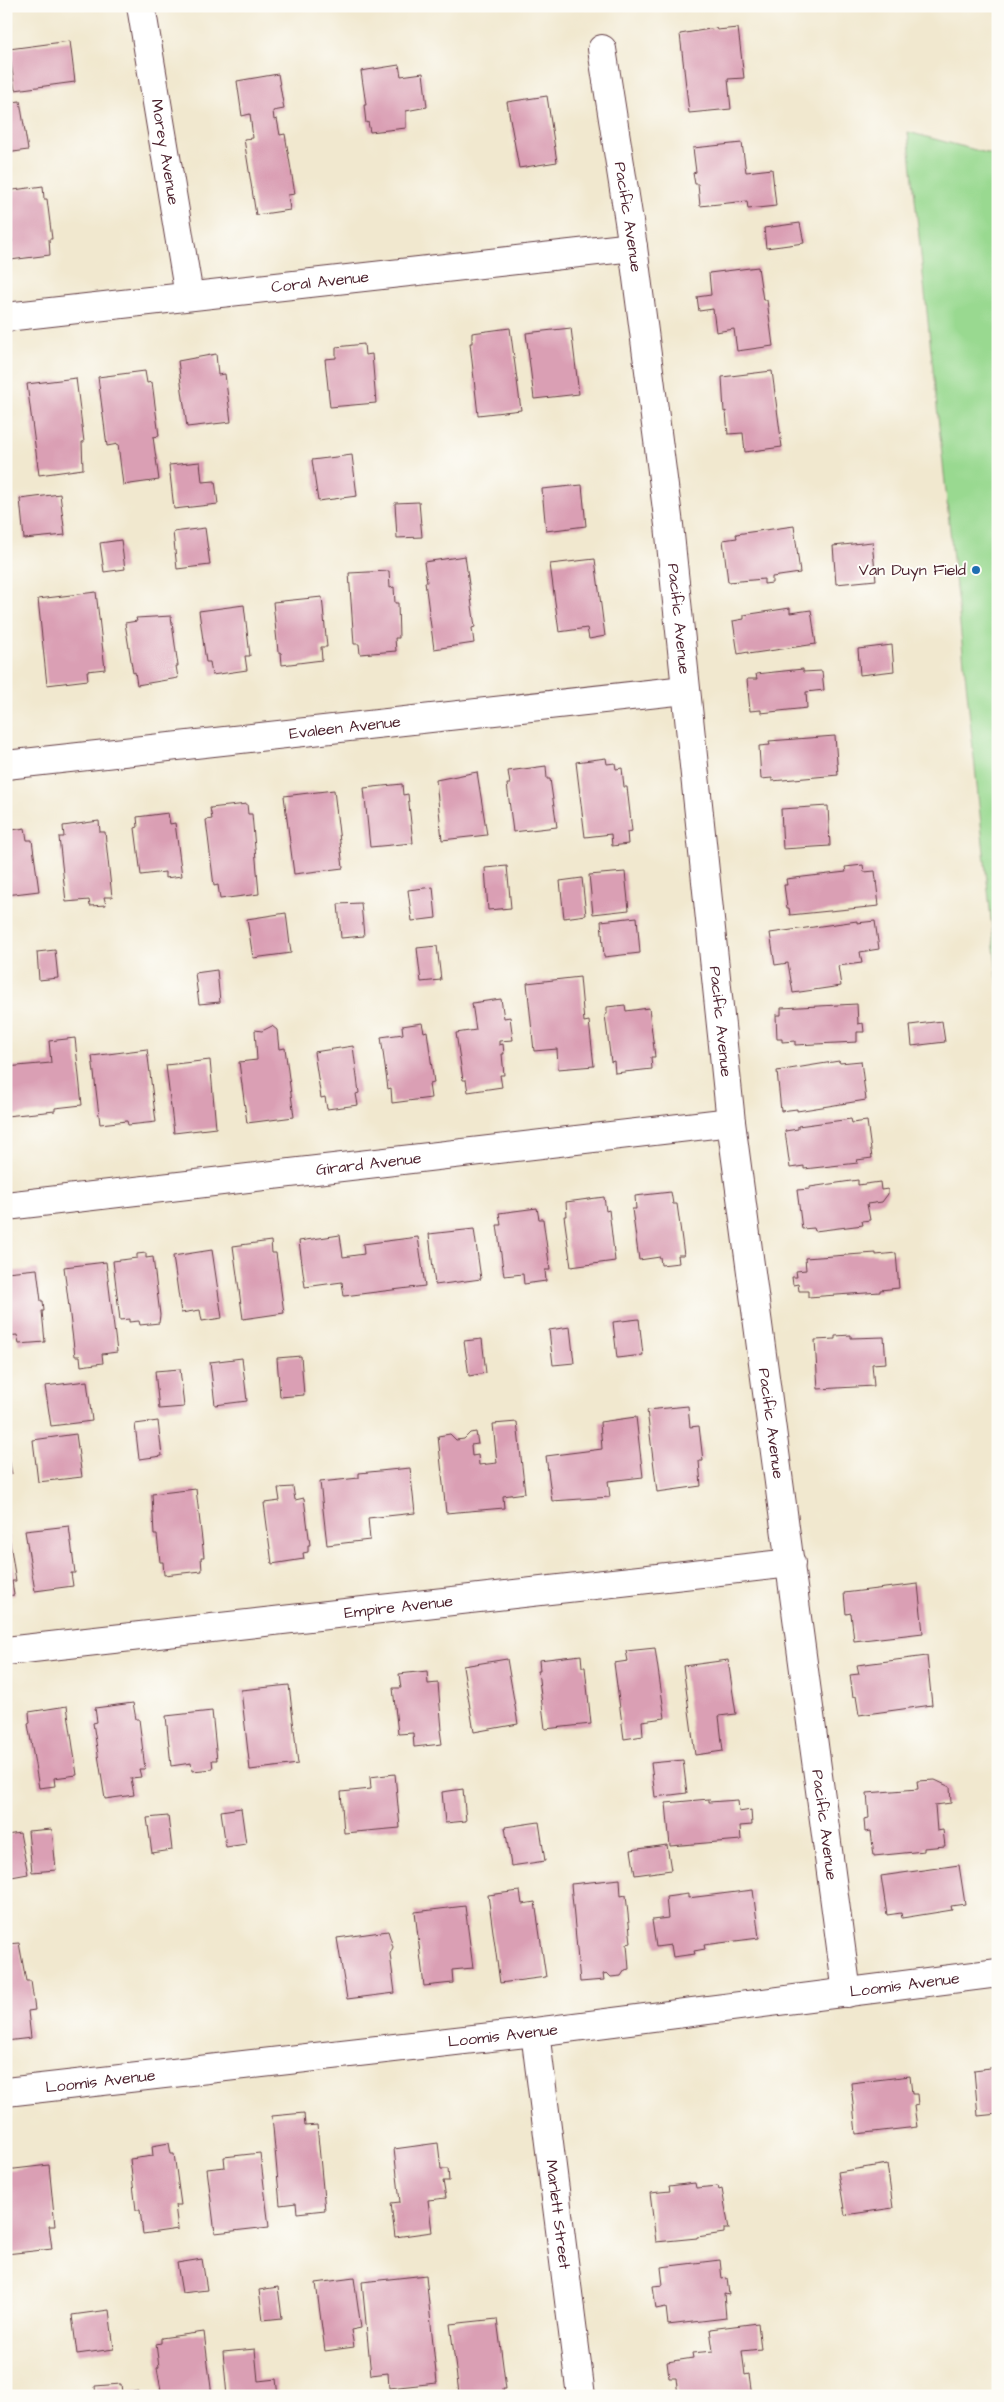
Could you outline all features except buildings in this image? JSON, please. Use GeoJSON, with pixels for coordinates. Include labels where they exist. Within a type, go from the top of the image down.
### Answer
{"type":"FeatureCollection","features":[{"type":"Feature","properties":{"kind":"street","name":"Morey Avenue"},"geometry":{"type":"LineString","coordinates":[[141,6],[189,296]]}},
{"type":"Feature","properties":{"kind":"street","name":"Pacific Avenue"},"geometry":{"type":"LineString","coordinates":[[602,49],[633,246],[669,525],[731,1122],[847,1993]]}},
{"type":"Feature","properties":{"kind":"street","name":"Coral Avenue"},"geometry":{"type":"LineString","coordinates":[[6,317],[633,246]]}},
{"type":"Feature","properties":{"kind":"street","name":"Evaleen Avenue"},"geometry":{"type":"LineString","coordinates":[[6,765],[685,690]]}},
{"type":"Feature","properties":{"kind":"street","name":"Girard Avenue"},"geometry":{"type":"LineString","coordinates":[[6,1206],[731,1122]]}},
{"type":"Feature","properties":{"kind":"street","name":"Empire Avenue"},"geometry":{"type":"LineString","coordinates":[[6,1652],[791,1563]]}},
{"type":"Feature","properties":{"kind":"street","name":"Loomis Avenue"},"geometry":{"type":"LineString","coordinates":[[6,2092],[535,2032],[998,1973]]}},
{"type":"Feature","properties":{"kind":"street","name":"Marlett Street"},"geometry":{"type":"LineString","coordinates":[[535,2032],[581,2396]]}},
{"type":"Feature","properties":{"kind":"green space","name":"Van Duyn Field"},"geometry":{"type":"Polygon","coordinates":[[[908,132],[998,156],[998,985],[908,132]]]}},
{"type":"Feature","properties":{"kind":"place","name":"Van Duyn Field"},"geometry":{"type":"Point","coordinates":[976,570]}}]}
